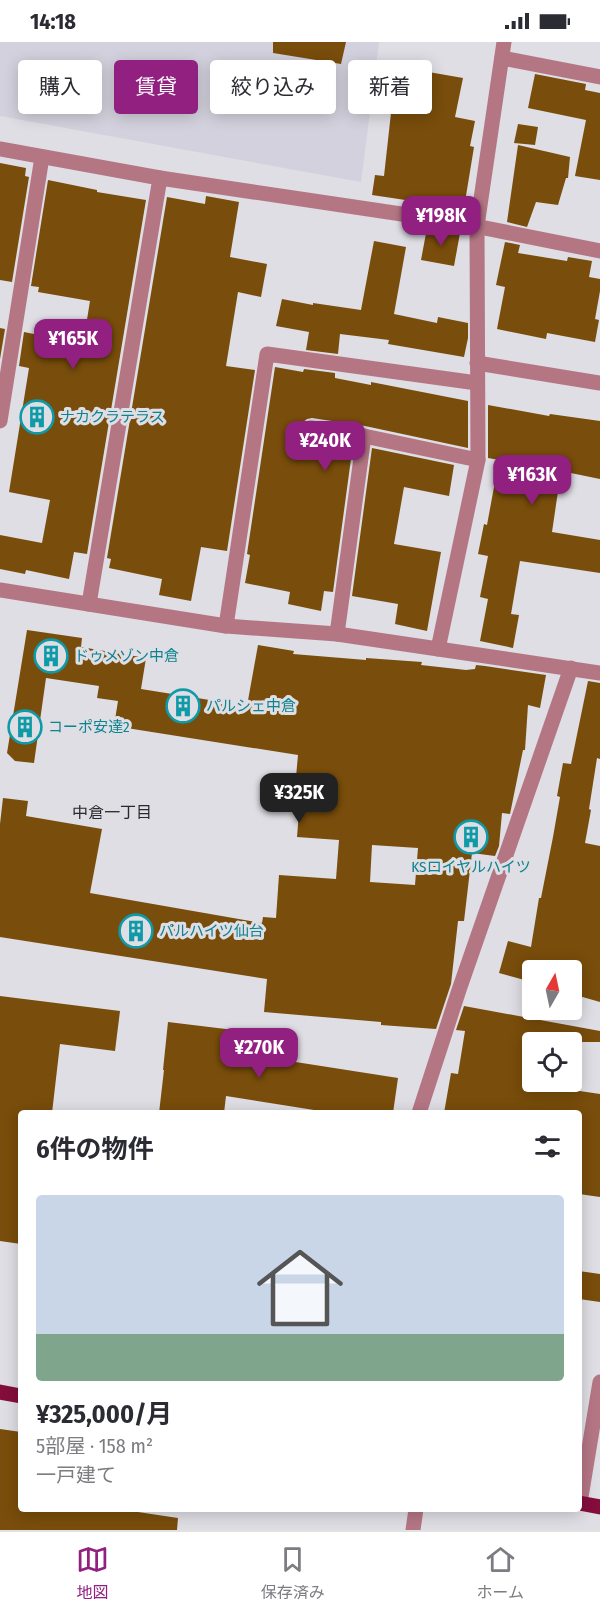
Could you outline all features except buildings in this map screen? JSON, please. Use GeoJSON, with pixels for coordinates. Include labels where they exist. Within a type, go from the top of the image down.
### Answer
{"type":"FeatureCollection","features":[{"type":"Feature","properties":{"kind":"main road"},"geometry":{"type":"LineString","coordinates":[[0,1392],[18,1395]]}},
{"type":"Feature","properties":{"kind":"main road"},"geometry":{"type":"LineString","coordinates":[[582,1503],[600,1506]]}},
{"type":"Feature","properties":{"kind":"street"},"geometry":{"type":"LineString","coordinates":[[438,649],[478,460],[477,226],[504,42]]}},
{"type":"Feature","properties":{"kind":"street"},"geometry":{"type":"LineString","coordinates":[[502,58],[600,77]]}},
{"type":"Feature","properties":{"kind":"street"},"geometry":{"type":"LineString","coordinates":[[0,149],[160,178],[455,222],[600,251]]}},
{"type":"Feature","properties":{"kind":"street"},"geometry":{"type":"LineString","coordinates":[[0,421],[42,157]]}},
{"type":"Feature","properties":{"kind":"street"},"geometry":{"type":"LineString","coordinates":[[89,604],[160,178]]}},
{"type":"Feature","properties":{"kind":"street"},"geometry":{"type":"LineString","coordinates":[[226,626],[267,354],[477,383]]}},
{"type":"Feature","properties":{"kind":"street"},"geometry":{"type":"LineString","coordinates":[[477,363],[600,383]]}},
{"type":"Feature","properties":{"kind":"street"},"geometry":{"type":"LineString","coordinates":[[311,429],[364,436],[478,460]]}},
{"type":"Feature","properties":{"kind":"street"},"geometry":{"type":"LineString","coordinates":[[337,634],[364,436]]}},
{"type":"Feature","properties":{"kind":"street"},"geometry":{"type":"LineString","coordinates":[[0,590],[226,626],[337,634],[600,673]]}},
{"type":"Feature","properties":{"kind":"street"},"geometry":{"type":"LineString","coordinates":[[420,1110],[572,668]]}},
{"type":"Feature","properties":{"kind":"street"},"geometry":{"type":"LineString","coordinates":[[582,1491],[600,1382]]}},
{"type":"Feature","properties":{"kind":"street"},"geometry":{"type":"LineString","coordinates":[[413,1530],[416,1512]]}},
{"type":"Feature","properties":{"kind":"shaded area"},"geometry":{"type":"Polygon","coordinates":[[[0,42],[379,42],[377,60],[348,60],[348,114],[370,114],[361,182],[0,116],[0,42]]]}},
{"type":"Feature","properties":{"kind":"place","name":"ナカクラテラス"},"geometry":{"type":"Point","coordinates":[37,417]}},
{"type":"Feature","properties":{"kind":"place","name":"ドゥメゾン中倉"},"geometry":{"type":"Point","coordinates":[51,656]}},
{"type":"Feature","properties":{"kind":"place","name":"パルシェ中倉"},"geometry":{"type":"Point","coordinates":[183,706]}},
{"type":"Feature","properties":{"kind":"place","name":"コーポ安達2"},"geometry":{"type":"Point","coordinates":[25,727]}},
{"type":"Feature","properties":{"kind":"place","name":"KSロイヤルハイツ"},"geometry":{"type":"Point","coordinates":[471,837]}},
{"type":"Feature","properties":{"kind":"place","name":"パルハイツ仙台"},"geometry":{"type":"Point","coordinates":[136,931]}},
{"type":"Feature","properties":{"kind":"district","name":"中倉一丁目"},"geometry":{"type":"Point","coordinates":[112,812]}}]}
